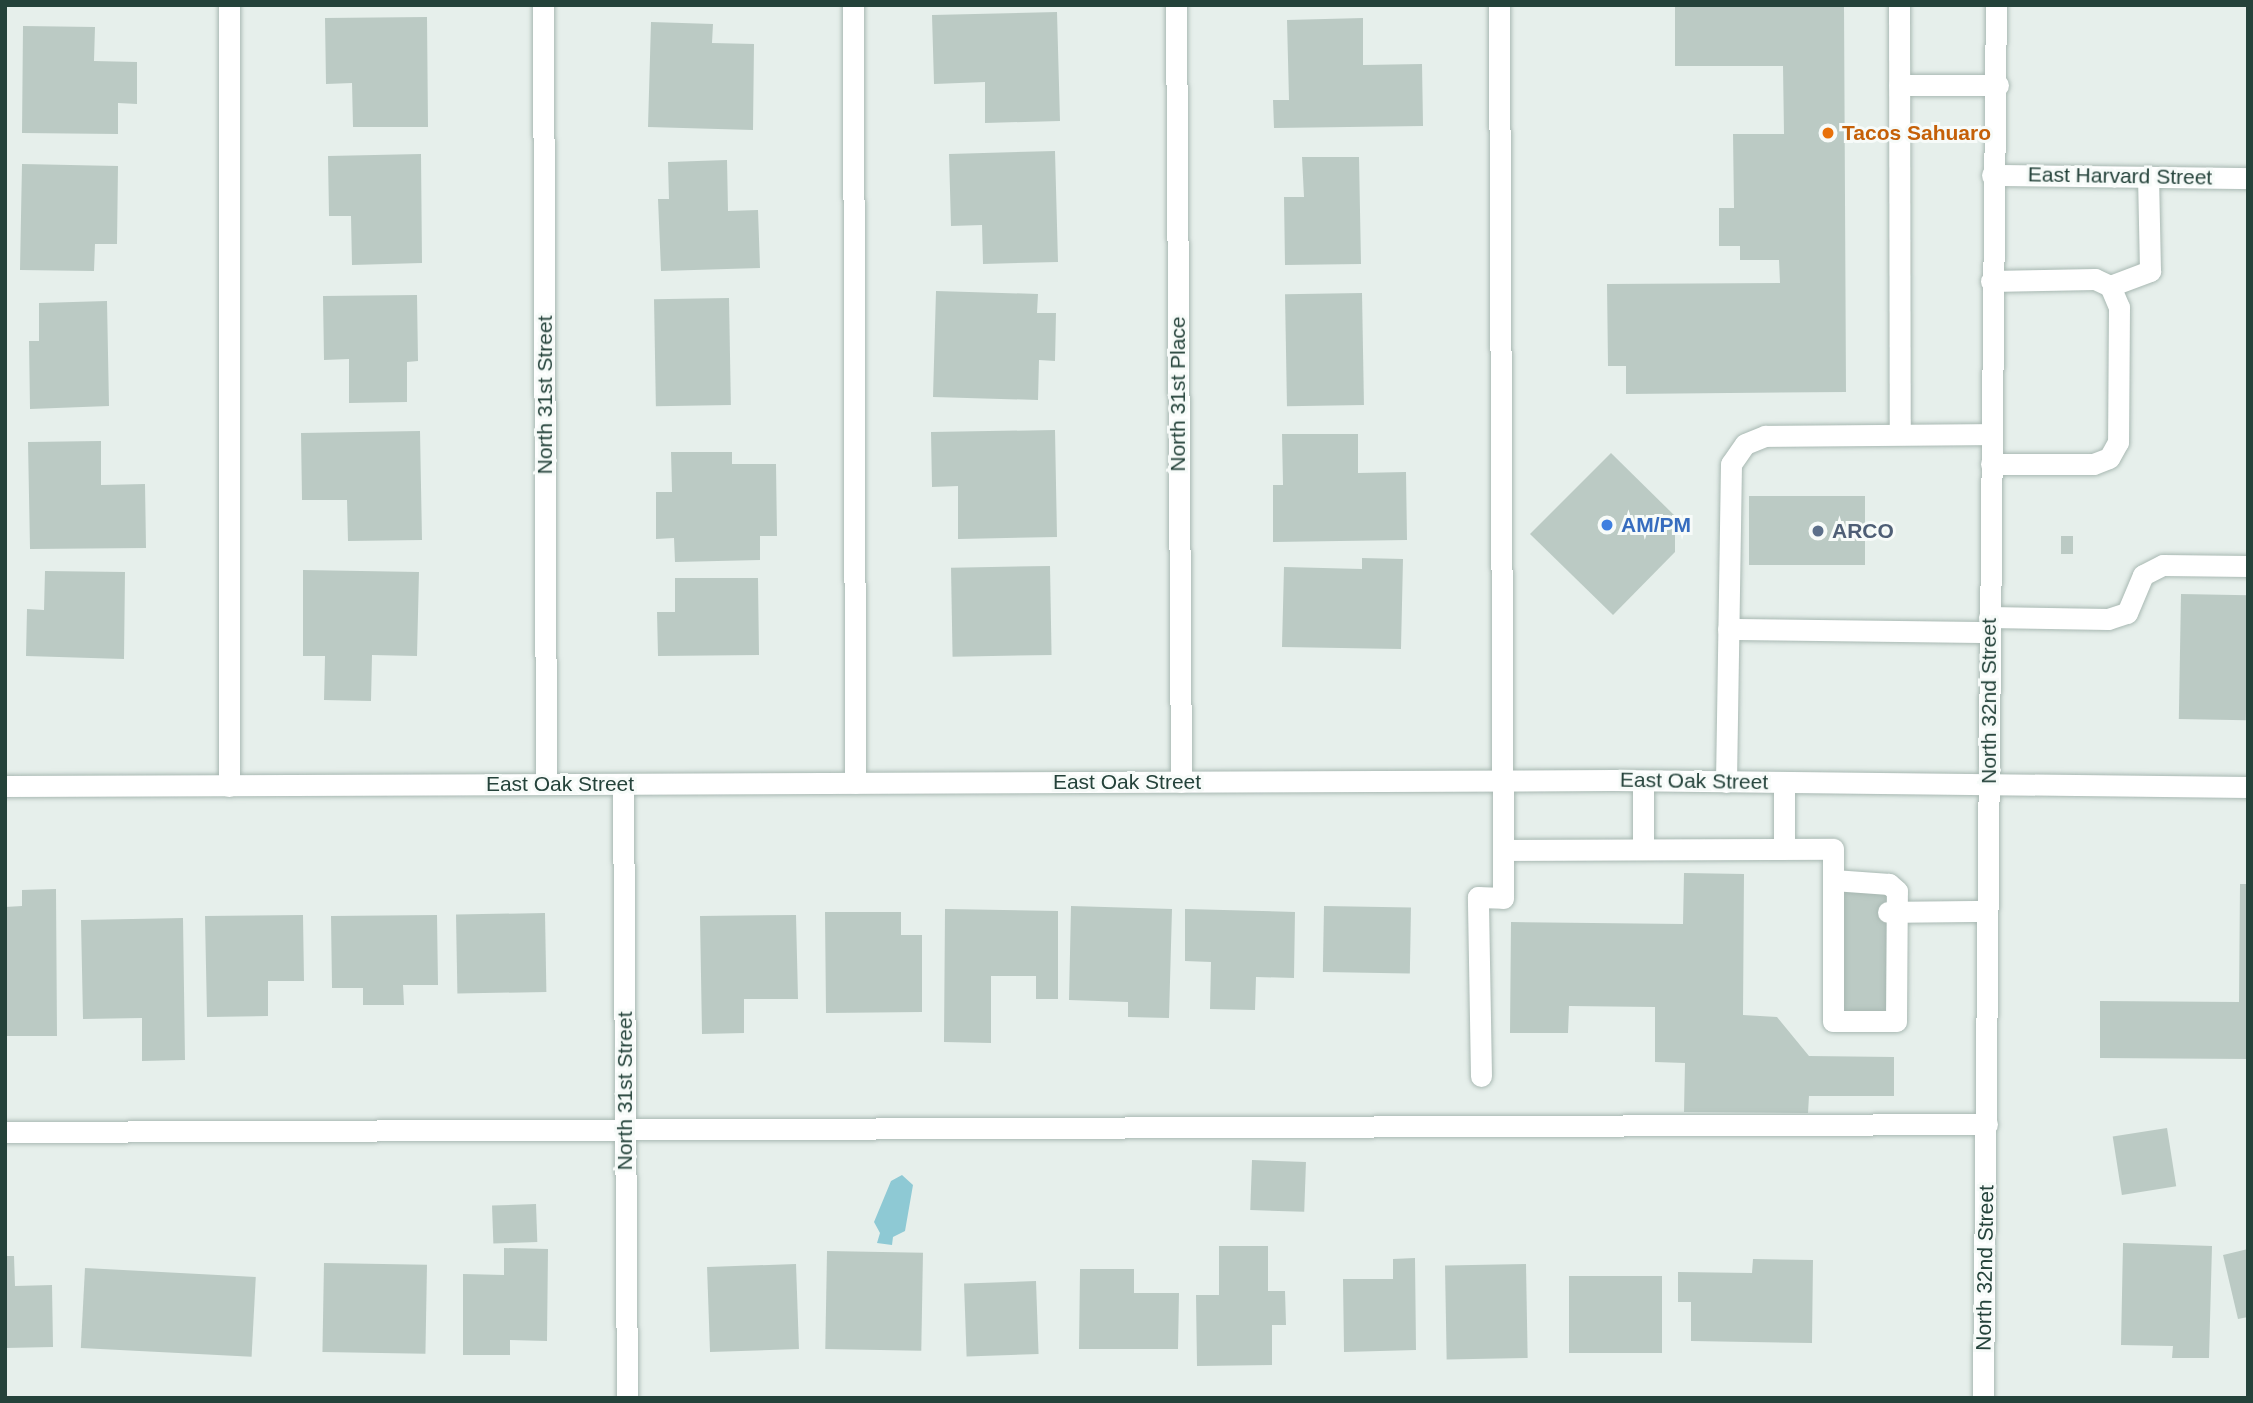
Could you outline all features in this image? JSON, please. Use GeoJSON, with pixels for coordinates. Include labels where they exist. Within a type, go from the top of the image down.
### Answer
{"type":"FeatureCollection","features":[{"type":"Feature","properties":{"kind":"street"},"geometry":{"type":"LineString","coordinates":[[229,5],[229,786]]}},
{"type":"Feature","properties":{"kind":"street","name":"North 31st Street"},"geometry":{"type":"LineString","coordinates":[[543,5],[546,784]]}},
{"type":"Feature","properties":{"kind":"street"},"geometry":{"type":"LineString","coordinates":[[853,5],[855,783]]}},
{"type":"Feature","properties":{"kind":"street","name":"North 31st Place"},"geometry":{"type":"LineString","coordinates":[[1176,5],[1181,782]]}},
{"type":"Feature","properties":{"kind":"street"},"geometry":{"type":"LineString","coordinates":[[1481,1076],[1478,897],[1503,898],[1504,850],[1498,425],[1499,5]]}},
{"type":"Feature","properties":{"kind":"street"},"geometry":{"type":"LineString","coordinates":[[1899,5],[1900,431]]}},
{"type":"Feature","properties":{"kind":"street","name":"North 32nd Street"},"geometry":{"type":"LineString","coordinates":[[1983,1398],[1991,281],[1997,85],[1996,5]]}},
{"type":"Feature","properties":{"kind":"street"},"geometry":{"type":"LineString","coordinates":[[1899,85],[1997,85]]}},
{"type":"Feature","properties":{"kind":"street","name":"East Harvard Street"},"geometry":{"type":"LineString","coordinates":[[1993,174],[2248,178]]}},
{"type":"Feature","properties":{"kind":"street"},"geometry":{"type":"LineString","coordinates":[[2110,286],[2150,271],[2148,176]]}},
{"type":"Feature","properties":{"kind":"street"},"geometry":{"type":"LineString","coordinates":[[1991,281],[2095,279],[2110,286],[2119,307],[2118,442],[2109,458],[2093,464],[1991,464]]}},
{"type":"Feature","properties":{"kind":"street"},"geometry":{"type":"LineString","coordinates":[[1726,782],[1731,464],[1745,444],[1765,436],[1900,431],[1991,433]]}},
{"type":"Feature","properties":{"kind":"street"},"geometry":{"type":"LineString","coordinates":[[1728,629],[1989,625],[2108,619],[2127,613],[2143,575],[2163,565],[2248,566]]}},
{"type":"Feature","properties":{"kind":"street"},"geometry":{"type":"LineString","coordinates":[[1643,781],[1643,849]]}},
{"type":"Feature","properties":{"kind":"street","name":"East Oak Street"},"geometry":{"type":"LineString","coordinates":[[5,786],[1643,781],[2248,787]]}},
{"type":"Feature","properties":{"kind":"street"},"geometry":{"type":"LineString","coordinates":[[1784,783],[1784,849]]}},
{"type":"Feature","properties":{"kind":"street","name":"North 31st Street"},"geometry":{"type":"LineString","coordinates":[[623,784],[627,1398]]}},
{"type":"Feature","properties":{"kind":"street"},"geometry":{"type":"LineString","coordinates":[[1504,850],[1833,849],[1833,880],[1839,912],[1839,988],[1833,1021],[1896,1021],[1900,988],[1892,911],[1897,891],[1889,884],[1833,880]]}},
{"type":"Feature","properties":{"kind":"street"},"geometry":{"type":"LineString","coordinates":[[1892,911],[1987,911]]}},
{"type":"Feature","properties":{"kind":"street"},"geometry":{"type":"LineString","coordinates":[[5,1132],[1987,1124]]}},
{"type":"Feature","properties":{"kind":"water"},"geometry":{"type":"Polygon","coordinates":[[[902,1175],[913,1185],[905,1231],[893,1237],[892,1245],[877,1243],[880,1233],[874,1222],[891,1181],[902,1175]]]}},
{"type":"Feature","properties":{"kind":"building"},"geometry":{"type":"Polygon","coordinates":[[[1675,5],[1844,5],[1846,392],[1626,394],[1626,366],[1608,366],[1607,284],[1780,283],[1779,260],[1740,260],[1740,246],[1719,246],[1719,208],[1734,208],[1733,134],[1784,134],[1783,66],[1675,66],[1675,5]]]}},
{"type":"Feature","properties":{"kind":"building"},"geometry":{"type":"Polygon","coordinates":[[[1057,12],[1060,121],[985,123],[985,82],[934,84],[932,15],[1057,12]]]}},
{"type":"Feature","properties":{"kind":"building"},"geometry":{"type":"Polygon","coordinates":[[[427,17],[428,127],[353,127],[352,83],[326,84],[325,18],[427,17]]]}},
{"type":"Feature","properties":{"kind":"building"},"geometry":{"type":"Polygon","coordinates":[[[1363,18],[1363,65],[1422,64],[1423,126],[1274,128],[1273,100],[1289,100],[1287,20],[1363,18]]]}},
{"type":"Feature","properties":{"kind":"building"},"geometry":{"type":"Polygon","coordinates":[[[651,22],[713,24],[712,43],[754,44],[753,130],[648,127],[651,22]]]}},
{"type":"Feature","properties":{"kind":"building"},"geometry":{"type":"Polygon","coordinates":[[[23,26],[95,27],[94,61],[137,62],[137,104],[118,103],[118,134],[22,133],[23,26]]]}},
{"type":"Feature","properties":{"kind":"building"},"geometry":{"type":"Polygon","coordinates":[[[1055,151],[1058,262],[983,264],[982,225],[951,226],[949,154],[1055,151]]]}},
{"type":"Feature","properties":{"kind":"building"},"geometry":{"type":"Polygon","coordinates":[[[421,154],[422,263],[352,265],[351,216],[329,216],[328,156],[421,154]]]}},
{"type":"Feature","properties":{"kind":"building"},"geometry":{"type":"Polygon","coordinates":[[[1302,157],[1359,157],[1361,264],[1285,265],[1284,197],[1304,197],[1302,157]]]}},
{"type":"Feature","properties":{"kind":"building"},"geometry":{"type":"Polygon","coordinates":[[[727,160],[728,211],[758,210],[760,268],[661,271],[658,199],[669,199],[668,162],[727,160]]]}},
{"type":"Feature","properties":{"kind":"building"},"geometry":{"type":"Polygon","coordinates":[[[22,164],[118,166],[117,244],[95,244],[94,271],[20,270],[22,164]]]}},
{"type":"Feature","properties":{"kind":"building"},"geometry":{"type":"Polygon","coordinates":[[[936,291],[1038,294],[1037,313],[1056,313],[1055,361],[1039,360],[1038,400],[933,397],[936,291]]]}},
{"type":"Feature","properties":{"kind":"building"},"geometry":{"type":"Polygon","coordinates":[[[1362,293],[1364,405],[1287,406],[1285,294],[1362,293]]]}},
{"type":"Feature","properties":{"kind":"building"},"geometry":{"type":"Polygon","coordinates":[[[417,295],[418,361],[407,362],[407,402],[349,403],[349,359],[324,360],[323,296],[417,295]]]}},
{"type":"Feature","properties":{"kind":"building"},"geometry":{"type":"Polygon","coordinates":[[[729,298],[731,405],[656,406],[654,299],[729,298]]]}},
{"type":"Feature","properties":{"kind":"building"},"geometry":{"type":"Polygon","coordinates":[[[107,301],[109,406],[30,409],[29,341],[39,341],[39,303],[107,301]]]}},
{"type":"Feature","properties":{"kind":"building"},"geometry":{"type":"Polygon","coordinates":[[[1055,430],[1057,537],[958,539],[958,486],[932,487],[931,432],[1055,430]]]}},
{"type":"Feature","properties":{"kind":"building"},"geometry":{"type":"Polygon","coordinates":[[[420,431],[422,540],[348,541],[347,500],[302,500],[301,433],[420,431]]]}},
{"type":"Feature","properties":{"kind":"building"},"geometry":{"type":"Polygon","coordinates":[[[1282,434],[1358,434],[1358,473],[1406,472],[1407,540],[1273,542],[1273,485],[1283,485],[1282,434]]]}},
{"type":"Feature","properties":{"kind":"building"},"geometry":{"type":"Polygon","coordinates":[[[101,441],[101,485],[145,484],[146,548],[30,549],[28,442],[101,441]]]}},
{"type":"Feature","properties":{"kind":"building"},"geometry":{"type":"Polygon","coordinates":[[[671,452],[732,452],[732,464],[776,464],[777,536],[760,536],[760,560],[675,562],[674,538],[656,539],[656,492],[672,492],[671,452]]]}},
{"type":"Feature","properties":{"kind":"building","name":"AM/PM"},"geometry":{"type":"Polygon","coordinates":[[[1611,453],[1675,516],[1675,552],[1613,615],[1530,534],[1611,453]]]}},
{"type":"Feature","properties":{"kind":"building"},"geometry":{"type":"Polygon","coordinates":[[[1749,496],[1865,496],[1865,565],[1749,565],[1749,496]]]}},
{"type":"Feature","properties":{"kind":"building"},"geometry":{"type":"Polygon","coordinates":[[[2061,536],[2073,536],[2073,554],[2061,554],[2061,536]]]}},
{"type":"Feature","properties":{"kind":"building"},"geometry":{"type":"Polygon","coordinates":[[[1362,558],[1403,559],[1401,649],[1282,647],[1284,567],[1362,569],[1362,558]]]}},
{"type":"Feature","properties":{"kind":"building"},"geometry":{"type":"Polygon","coordinates":[[[1050,566],[1052,655],[953,657],[951,568],[1050,566]]]}},
{"type":"Feature","properties":{"kind":"building"},"geometry":{"type":"Polygon","coordinates":[[[303,570],[419,572],[417,656],[372,655],[371,701],[324,700],[325,656],[303,656],[303,570]]]}},
{"type":"Feature","properties":{"kind":"building"},"geometry":{"type":"Polygon","coordinates":[[[45,571],[125,572],[124,659],[26,656],[27,609],[44,610],[45,571]]]}},
{"type":"Feature","properties":{"kind":"building"},"geometry":{"type":"Polygon","coordinates":[[[675,578],[758,578],[759,655],[658,656],[657,612],[675,612],[675,578]]]}},
{"type":"Feature","properties":{"kind":"building"},"geometry":{"type":"Polygon","coordinates":[[[2181,594],[2248,595],[2246,720],[2179,719],[2181,594]]]}},
{"type":"Feature","properties":{"kind":"building"},"geometry":{"type":"Polygon","coordinates":[[[1684,873],[1744,874],[1743,1015],[1777,1017],[1809,1056],[1894,1057],[1894,1096],[1809,1096],[1808,1113],[1684,1112],[1685,1063],[1655,1062],[1655,1007],[1569,1006],[1568,1033],[1510,1033],[1511,922],[1683,924],[1684,873]]]}},
{"type":"Feature","properties":{"kind":"building"},"geometry":{"type":"Polygon","coordinates":[[[2240,884],[2248,884],[2248,1059],[2100,1058],[2100,1001],[2239,1002],[2240,884]]]}},
{"type":"Feature","properties":{"kind":"building"},"geometry":{"type":"Polygon","coordinates":[[[56,889],[57,1036],[5,1036],[5,907],[22,906],[22,890],[56,889]]]}},
{"type":"Feature","properties":{"kind":"building"},"geometry":{"type":"Polygon","coordinates":[[[1844,889],[1888,889],[1888,1013],[1844,1013],[1844,889]]]}},
{"type":"Feature","properties":{"kind":"building"},"geometry":{"type":"Polygon","coordinates":[[[1071,906],[1172,909],[1169,1018],[1128,1017],[1128,1002],[1069,1000],[1071,906]]]}},
{"type":"Feature","properties":{"kind":"building"},"geometry":{"type":"Polygon","coordinates":[[[1324,906],[1411,908],[1410,974],[1323,972],[1324,906]]]}},
{"type":"Feature","properties":{"kind":"building"},"geometry":{"type":"Polygon","coordinates":[[[945,909],[1058,911],[1058,999],[1036,999],[1036,976],[991,976],[991,1043],[944,1042],[945,909]]]}},
{"type":"Feature","properties":{"kind":"building"},"geometry":{"type":"Polygon","coordinates":[[[1185,909],[1295,912],[1294,978],[1256,977],[1255,1010],[1210,1009],[1211,962],[1185,961],[1185,909]]]}},
{"type":"Feature","properties":{"kind":"building"},"geometry":{"type":"Polygon","coordinates":[[[825,912],[901,912],[901,935],[922,935],[922,1012],[826,1013],[825,912]]]}},
{"type":"Feature","properties":{"kind":"building"},"geometry":{"type":"Polygon","coordinates":[[[545,913],[546,992],[457,994],[456,915],[545,913]]]}},
{"type":"Feature","properties":{"kind":"building"},"geometry":{"type":"Polygon","coordinates":[[[303,915],[304,981],[268,981],[268,1016],[207,1017],[205,916],[303,915]]]}},
{"type":"Feature","properties":{"kind":"building"},"geometry":{"type":"Polygon","coordinates":[[[437,915],[438,985],[403,985],[404,1005],[363,1005],[363,988],[332,988],[331,916],[437,915]]]}},
{"type":"Feature","properties":{"kind":"building"},"geometry":{"type":"Polygon","coordinates":[[[796,915],[798,999],[744,999],[744,1033],[702,1034],[700,916],[796,915]]]}},
{"type":"Feature","properties":{"kind":"building"},"geometry":{"type":"Polygon","coordinates":[[[183,918],[185,1060],[142,1061],[142,1018],[83,1019],[81,920],[183,918]]]}},
{"type":"Feature","properties":{"kind":"building"},"geometry":{"type":"Polygon","coordinates":[[[2167,1128],[2176,1186],[2122,1195],[2113,1137],[2167,1128]]]}},
{"type":"Feature","properties":{"kind":"building"},"geometry":{"type":"Polygon","coordinates":[[[1252,1160],[1306,1162],[1304,1212],[1250,1210],[1252,1160]]]}},
{"type":"Feature","properties":{"kind":"building"},"geometry":{"type":"Polygon","coordinates":[[[536,1204],[537,1242],[493,1244],[492,1206],[536,1204]]]}},
{"type":"Feature","properties":{"kind":"building"},"geometry":{"type":"Polygon","coordinates":[[[2123,1243],[2212,1246],[2209,1358],[2172,1358],[2173,1346],[2121,1345],[2123,1243]]]}},
{"type":"Feature","properties":{"kind":"building"},"geometry":{"type":"Polygon","coordinates":[[[1219,1246],[1268,1246],[1268,1291],[1285,1291],[1286,1325],[1272,1325],[1272,1365],[1197,1366],[1196,1295],[1219,1295],[1219,1246]]]}},
{"type":"Feature","properties":{"kind":"building"},"geometry":{"type":"Polygon","coordinates":[[[504,1248],[548,1249],[547,1341],[510,1340],[510,1355],[463,1355],[463,1274],[504,1275],[504,1248]]]}},
{"type":"Feature","properties":{"kind":"building"},"geometry":{"type":"Polygon","coordinates":[[[2248,1249],[2248,1317],[2238,1319],[2223,1255],[2248,1249]]]}},
{"type":"Feature","properties":{"kind":"building"},"geometry":{"type":"Polygon","coordinates":[[[827,1251],[923,1253],[921,1351],[825,1349],[827,1251]]]}},
{"type":"Feature","properties":{"kind":"building"},"geometry":{"type":"Polygon","coordinates":[[[5,1256],[14,1256],[15,1286],[52,1285],[53,1347],[5,1348],[5,1256]]]}},
{"type":"Feature","properties":{"kind":"building"},"geometry":{"type":"Polygon","coordinates":[[[1415,1258],[1416,1350],[1344,1352],[1343,1279],[1393,1279],[1393,1259],[1415,1258]]]}},
{"type":"Feature","properties":{"kind":"building"},"geometry":{"type":"Polygon","coordinates":[[[1753,1259],[1813,1260],[1812,1343],[1691,1341],[1691,1302],[1678,1302],[1678,1272],[1752,1273],[1753,1259]]]}},
{"type":"Feature","properties":{"kind":"building"},"geometry":{"type":"Polygon","coordinates":[[[324,1263],[427,1265],[425,1354],[322,1352],[324,1263]]]}},
{"type":"Feature","properties":{"kind":"building"},"geometry":{"type":"Polygon","coordinates":[[[796,1264],[799,1349],[710,1352],[707,1267],[796,1264]]]}},
{"type":"Feature","properties":{"kind":"building"},"geometry":{"type":"Polygon","coordinates":[[[1526,1264],[1528,1358],[1447,1359],[1445,1265],[1526,1264]]]}},
{"type":"Feature","properties":{"kind":"building"},"geometry":{"type":"Polygon","coordinates":[[[85,1268],[256,1277],[252,1357],[81,1348],[85,1268]]]}},
{"type":"Feature","properties":{"kind":"building"},"geometry":{"type":"Polygon","coordinates":[[[1080,1269],[1134,1269],[1134,1293],[1179,1293],[1178,1349],[1079,1349],[1080,1269]]]}},
{"type":"Feature","properties":{"kind":"building"},"geometry":{"type":"Polygon","coordinates":[[[1569,1276],[1662,1276],[1662,1353],[1569,1353],[1569,1276]]]}},
{"type":"Feature","properties":{"kind":"building"},"geometry":{"type":"Polygon","coordinates":[[[1036,1281],[1039,1354],[967,1356],[964,1284],[1036,1281]]]}},
{"type":"Feature","properties":{"kind":"place","name":"Tacos Sahuaro"},"geometry":{"type":"Point","coordinates":[1828,133]}},
{"type":"Feature","properties":{"kind":"place","name":"AM/PM"},"geometry":{"type":"Point","coordinates":[1607,525]}},
{"type":"Feature","properties":{"kind":"place","name":"ARCO"},"geometry":{"type":"Point","coordinates":[1818,531]}}]}
